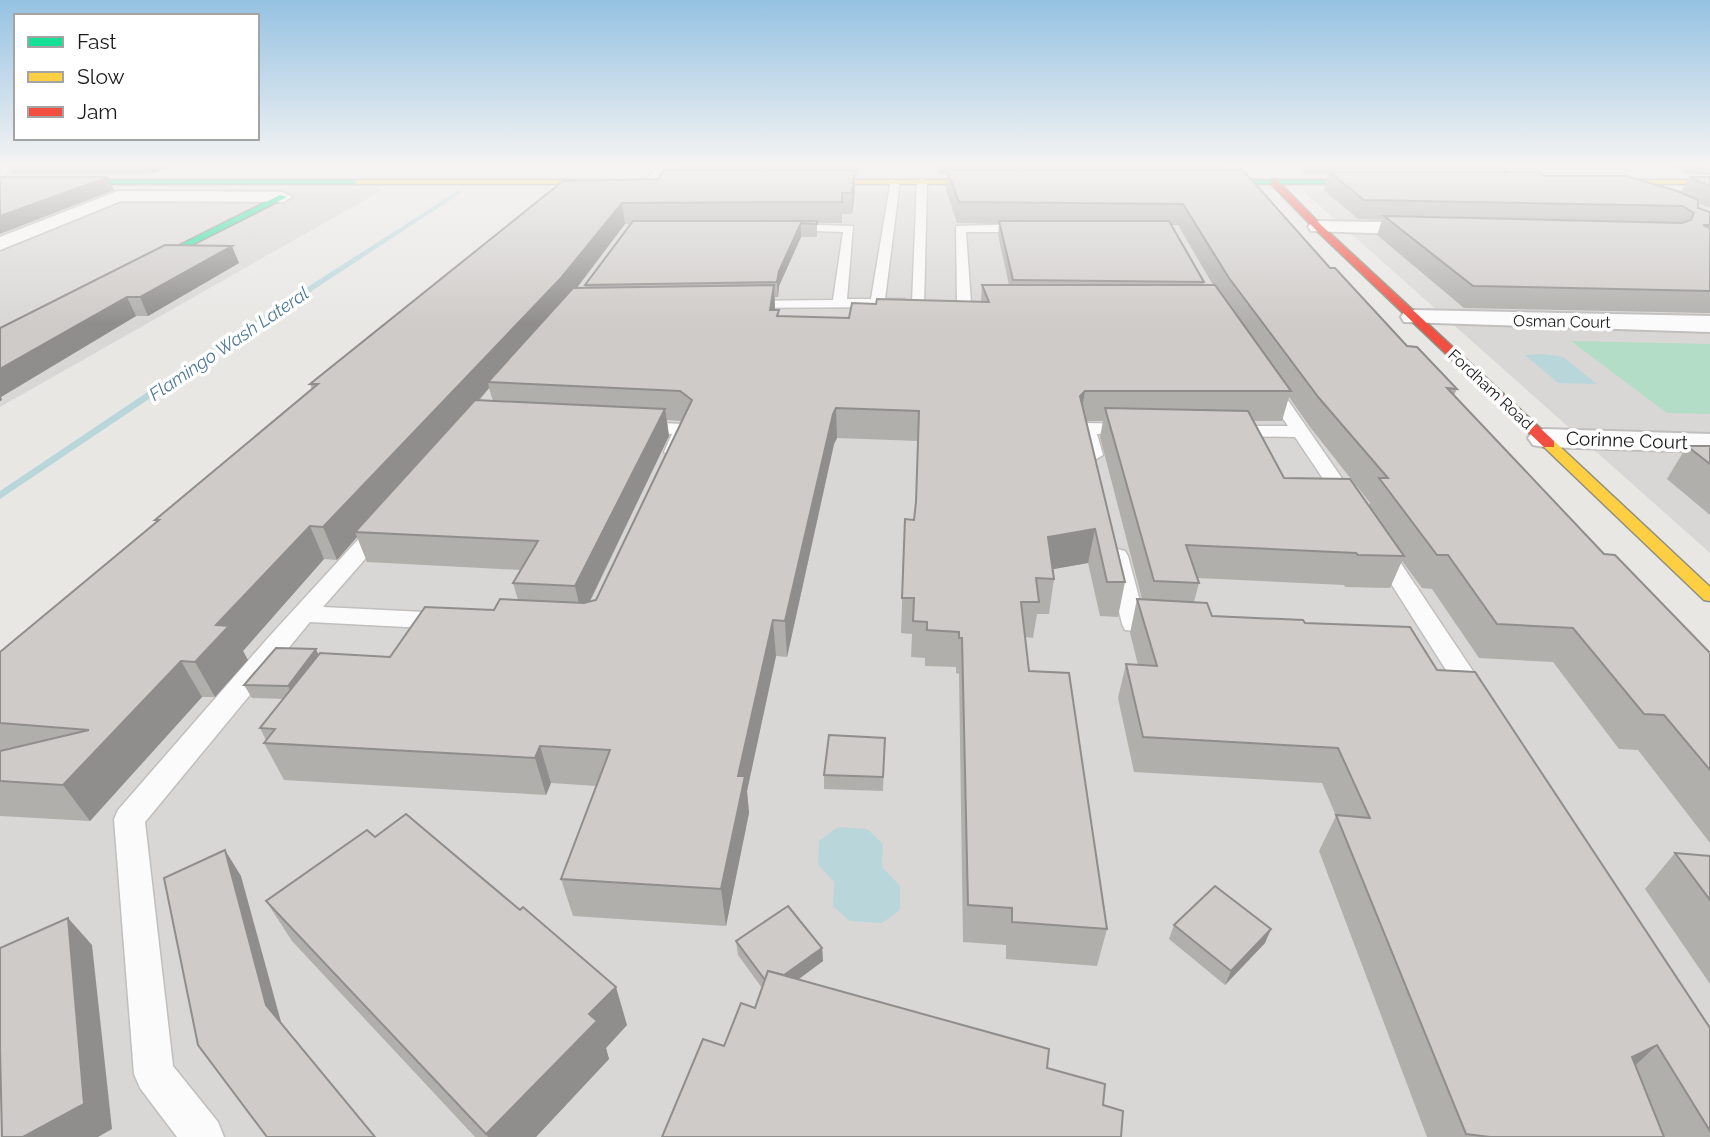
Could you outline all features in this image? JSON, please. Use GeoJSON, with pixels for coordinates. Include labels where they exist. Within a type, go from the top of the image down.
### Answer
{"type":"FeatureCollection","features":[{"type":"Feature","properties":{"kind":"main road"},"geometry":{"type":"LineString","coordinates":[[123,276],[240,218]]}},
{"type":"Feature","properties":{"kind":"main road","name":"Fordham Road"},"geometry":{"type":"LineString","coordinates":[[1309,218],[1710,596]]}},
{"type":"Feature","properties":{"kind":"street"},"geometry":{"type":"LineString","coordinates":[[0,244],[65,218]]}},
{"type":"Feature","properties":{"kind":"street"},"geometry":{"type":"LineString","coordinates":[[1318,227],[1454,230]]}},
{"type":"Feature","properties":{"kind":"street","name":"Osman Court"},"geometry":{"type":"LineString","coordinates":[[1413,317],[1710,324]]}},
{"type":"Feature","properties":{"kind":"street","name":"Corinne Court"},"geometry":{"type":"LineString","coordinates":[[1544,438],[1710,443]]}},
{"type":"Feature","properties":{"kind":"lane"},"geometry":{"type":"LineString","coordinates":[[733,305],[924,303],[904,218]]}},
{"type":"Feature","properties":{"kind":"lane"},"geometry":{"type":"LineString","coordinates":[[877,303],[906,218]]}},
{"type":"Feature","properties":{"kind":"lane"},"geometry":{"type":"LineString","coordinates":[[781,228],[849,228],[840,303]]}},
{"type":"Feature","properties":{"kind":"lane"},"geometry":{"type":"LineString","coordinates":[[965,303],[960,228],[1039,228]]}},
{"type":"Feature","properties":{"kind":"lane"},"geometry":{"type":"LineString","coordinates":[[1257,368],[1490,718]]}},
{"type":"Feature","properties":{"kind":"lane"},"geometry":{"type":"LineString","coordinates":[[615,426],[684,429],[667,467]]}},
{"type":"Feature","properties":{"kind":"lane"},"geometry":{"type":"LineString","coordinates":[[1099,481],[1086,428],[1153,429]]}},
{"type":"Feature","properties":{"kind":"lane"},"geometry":{"type":"LineString","coordinates":[[1207,430],[1301,432]]}},
{"type":"Feature","properties":{"kind":"lane"},"geometry":{"type":"LineString","coordinates":[[203,1137],[154,1074],[129,819],[304,614],[397,510]]}},
{"type":"Feature","properties":{"kind":"lane"},"geometry":{"type":"LineString","coordinates":[[1112,533],[1134,624],[1175,626]]}},
{"type":"Feature","properties":{"kind":"lane"},"geometry":{"type":"LineString","coordinates":[[304,614],[469,622]]}},
{"type":"Feature","properties":{"kind":"lane"},"geometry":{"type":"LineString","coordinates":[[1410,636],[1437,637]]}},
{"type":"Feature","properties":{"kind":"shaded area"},"geometry":{"type":"Polygon","coordinates":[[[0,218],[333,218],[0,407],[0,218]]]}},
{"type":"Feature","properties":{"kind":"shaded area"},"geometry":{"type":"Polygon","coordinates":[[[522,218],[1280,218],[1710,671],[1710,1137],[0,1137],[0,667],[522,218]]]}},
{"type":"Feature","properties":{"kind":"shaded area"},"geometry":{"type":"Polygon","coordinates":[[[1334,218],[1710,218],[1710,553],[1334,218]]]}},
{"type":"Feature","properties":{"kind":"green space"},"geometry":{"type":"Polygon","coordinates":[[[1571,341],[1710,344],[1710,414],[1667,413],[1571,341]]]}},
{"type":"Feature","properties":{"kind":"water"},"geometry":{"type":"Polygon","coordinates":[[[1525,355],[1563,357],[1597,384],[1558,383],[1525,355]]]}},
{"type":"Feature","properties":{"kind":"water"},"geometry":{"type":"Polygon","coordinates":[[[838,827],[867,829],[883,844],[882,867],[900,886],[900,910],[882,923],[850,921],[833,906],[834,882],[818,864],[819,841],[838,827]]]}},
{"type":"Feature","properties":{"kind":"building"},"geometry":{"type":"Polygon","coordinates":[[[517,218],[610,218],[561,278],[323,527],[310,526],[216,625],[229,626],[195,662],[181,661],[63,785],[0,781],[0,751],[89,730],[0,723],[0,652],[318,384],[310,384],[517,218]]]}},
{"type":"Feature","properties":{"kind":"building"},"geometry":{"type":"Polygon","coordinates":[[[1192,218],[1286,218],[1330,268],[1335,268],[1407,346],[1417,347],[1457,389],[1447,388],[1604,554],[1615,555],[1710,653],[1710,770],[1664,715],[1644,714],[1573,628],[1497,624],[1448,555],[1437,555],[1379,478],[1388,478],[1319,398],[1229,278],[1192,218]]]}},
{"type":"Feature","properties":{"kind":"building"},"geometry":{"type":"Polygon","coordinates":[[[1387,218],[1682,223],[1710,218],[1710,225],[1703,225],[1710,228],[1710,291],[1473,286],[1387,218]]]}},
{"type":"Feature","properties":{"kind":"building"},"geometry":{"type":"Polygon","coordinates":[[[633,221],[817,221],[817,224],[801,223],[779,271],[777,282],[585,285],[633,221]]]}},
{"type":"Feature","properties":{"kind":"building"},"geometry":{"type":"Polygon","coordinates":[[[999,221],[1169,221],[1204,282],[1013,280],[999,221]]]}},
{"type":"Feature","properties":{"kind":"building"},"geometry":{"type":"Polygon","coordinates":[[[165,245],[232,246],[140,297],[127,297],[0,369],[0,328],[165,245]]]}},
{"type":"Feature","properties":{"kind":"building"},"geometry":{"type":"Polygon","coordinates":[[[774,285],[770,310],[779,310],[777,316],[849,318],[852,303],[876,304],[877,299],[989,302],[982,285],[1215,285],[1291,391],[1085,391],[1080,396],[1125,582],[1107,582],[1095,529],[1048,537],[1054,579],[1036,578],[1039,602],[1021,602],[1029,671],[1069,673],[1107,929],[1012,922],[1012,908],[968,905],[962,638],[959,638],[959,632],[927,630],[927,622],[913,621],[914,598],[902,598],[905,519],[914,520],[916,502],[919,411],[836,408],[833,414],[785,621],[773,620],[738,776],[745,776],[721,889],[561,879],[610,750],[540,746],[535,758],[264,743],[275,729],[260,728],[320,653],[390,657],[425,607],[494,610],[500,599],[584,603],[596,600],[692,400],[680,391],[488,382],[573,288],[774,285]]]}},
{"type":"Feature","properties":{"kind":"building"},"geometry":{"type":"Polygon","coordinates":[[[475,400],[665,409],[575,586],[513,583],[538,541],[355,532],[475,400]]]}},
{"type":"Feature","properties":{"kind":"building"},"geometry":{"type":"Polygon","coordinates":[[[1105,408],[1248,411],[1284,478],[1350,479],[1404,556],[1186,545],[1199,583],[1154,581],[1105,408]]]}},
{"type":"Feature","properties":{"kind":"building"},"geometry":{"type":"Polygon","coordinates":[[[1687,446],[1710,446],[1710,464],[1687,446]]]}},
{"type":"Feature","properties":{"kind":"building"},"geometry":{"type":"Polygon","coordinates":[[[1137,599],[1207,603],[1212,616],[1410,627],[1437,670],[1475,672],[1710,1028],[1710,1131],[1657,1045],[1632,1057],[1664,1137],[1490,1137],[1466,1134],[1336,815],[1370,818],[1338,748],[1143,737],[1126,664],[1157,666],[1137,599]]]}},
{"type":"Feature","properties":{"kind":"building"},"geometry":{"type":"Polygon","coordinates":[[[276,648],[316,649],[288,686],[244,685],[276,648]]]}},
{"type":"Feature","properties":{"kind":"building"},"geometry":{"type":"Polygon","coordinates":[[[829,735],[885,738],[883,777],[824,775],[829,735]]]}},
{"type":"Feature","properties":{"kind":"building"},"geometry":{"type":"Polygon","coordinates":[[[406,814],[520,910],[523,907],[616,987],[589,1014],[597,1021],[486,1134],[266,901],[367,830],[375,837],[406,814]]]}},
{"type":"Feature","properties":{"kind":"building"},"geometry":{"type":"Polygon","coordinates":[[[225,850],[266,1005],[375,1137],[267,1137],[198,1045],[164,878],[225,850]]]}},
{"type":"Feature","properties":{"kind":"building"},"geometry":{"type":"Polygon","coordinates":[[[1675,853],[1710,856],[1710,900],[1675,853]]]}},
{"type":"Feature","properties":{"kind":"building"},"geometry":{"type":"Polygon","coordinates":[[[1215,886],[1271,929],[1231,971],[1174,925],[1215,886]]]}},
{"type":"Feature","properties":{"kind":"building"},"geometry":{"type":"Polygon","coordinates":[[[788,906],[822,948],[784,975],[768,971],[765,980],[736,941],[788,906]]]}},
{"type":"Feature","properties":{"kind":"building"},"geometry":{"type":"Polygon","coordinates":[[[68,918],[84,1104],[23,1137],[2,1137],[0,948],[68,918]]]}},
{"type":"Feature","properties":{"kind":"building"},"geometry":{"type":"Polygon","coordinates":[[[768,971],[1049,1049],[1047,1068],[1105,1084],[1103,1105],[1123,1111],[1121,1137],[662,1137],[703,1039],[724,1046],[741,1003],[755,1008],[768,971]]]}},
{"type":"Feature","properties":{"kind":"waterway","name":"Flamingo Wash Lateral"},"geometry":{"type":"LineString","coordinates":[[0,496],[231,340],[419,218]]}},
{"type":"Feature","properties":{"kind":"traffic: fast"},"geometry":{"type":"LineString","coordinates":[[137,269],[240,218]]}},
{"type":"Feature","properties":{"kind":"traffic: slow"},"geometry":{"type":"LineString","coordinates":[[1549,444],[1710,596]]}},
{"type":"Feature","properties":{"kind":"traffic: jam"},"geometry":{"type":"LineString","coordinates":[[1309,218],[1549,444]]}}]}
